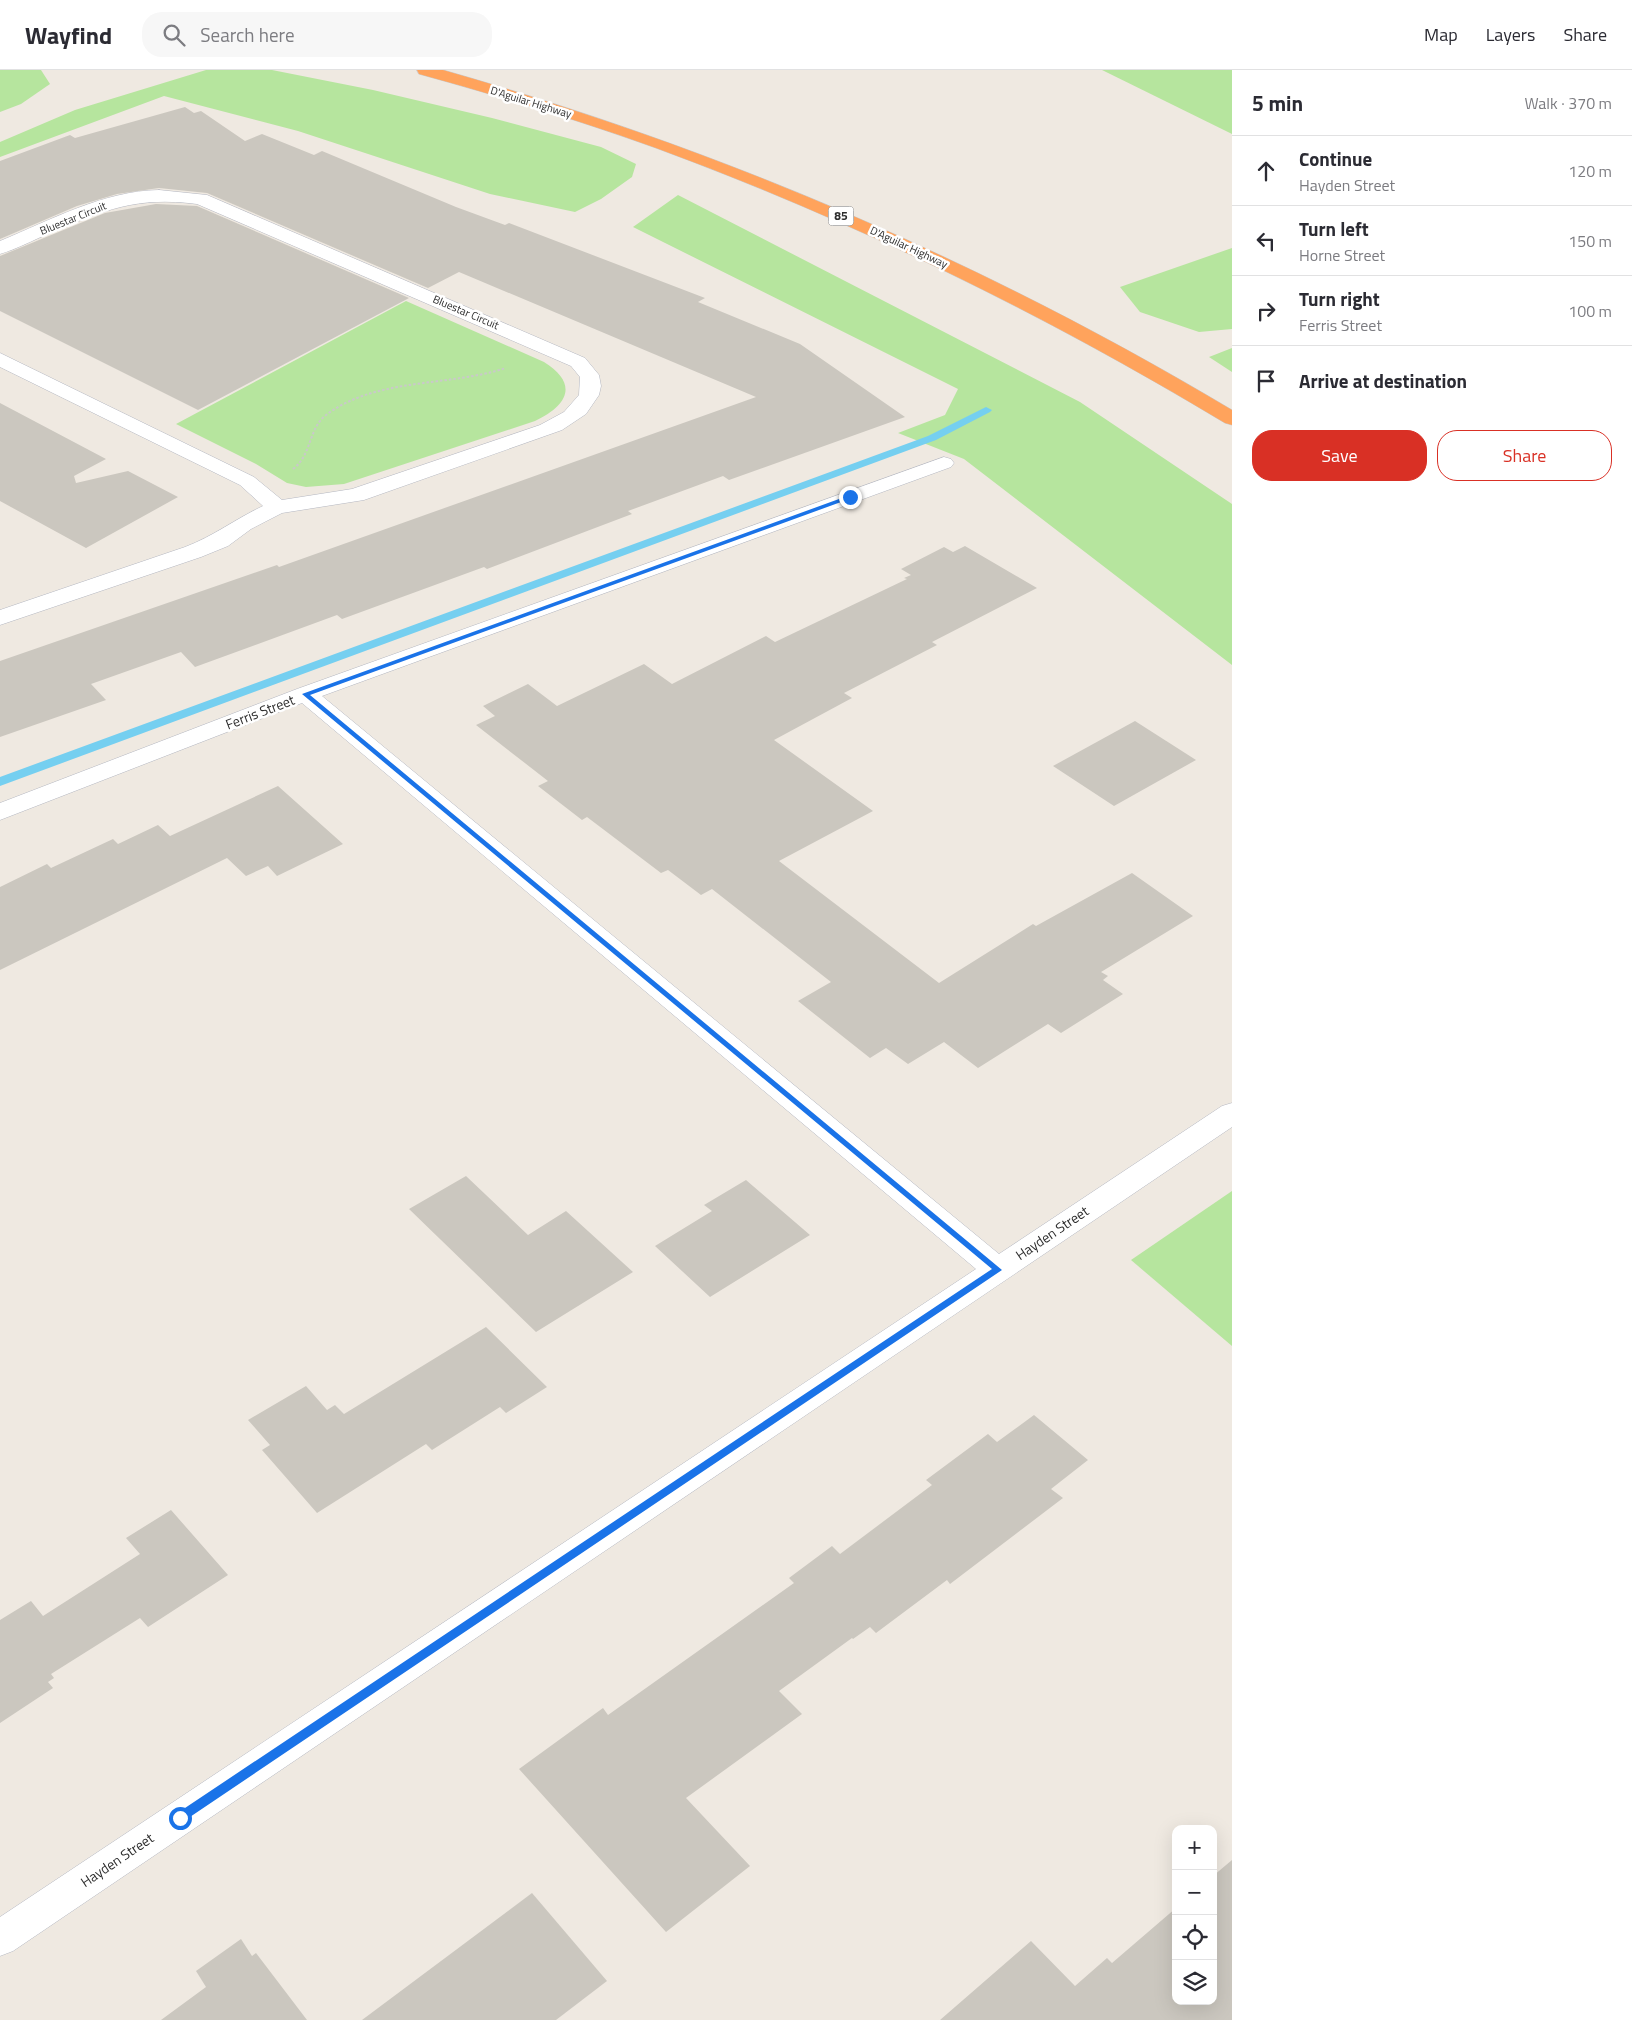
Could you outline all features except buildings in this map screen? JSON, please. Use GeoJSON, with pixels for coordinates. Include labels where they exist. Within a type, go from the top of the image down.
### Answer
{"type":"FeatureCollection","features":[{"type":"Feature","properties":{"kind":"highway","name":"D'Aguilar Highway"},"geometry":{"type":"LineString","coordinates":[[425,70],[540,103],[694,156],[852,220],[1035,306],[1186,390],[1232,419]]}},
{"type":"Feature","properties":{"kind":"street","name":"Bluestar Circuit"},"geometry":{"type":"LineString","coordinates":[[0,248],[118,200],[148,195],[176,195],[201,199],[578,362],[590,375],[592,391],[581,407],[565,422],[356,495],[276,507],[243,524],[220,541],[193,552],[0,618]]}},
{"type":"Feature","properties":{"kind":"street"},"geometry":{"type":"LineString","coordinates":[[0,359],[247,481],[276,507]]}},
{"type":"Feature","properties":{"kind":"street","name":"Ferris Street"},"geometry":{"type":"LineString","coordinates":[[0,812],[305,694],[944,463]]}},
{"type":"Feature","properties":{"kind":"street"},"geometry":{"type":"LineString","coordinates":[[305,694],[998,1270]]}},
{"type":"Feature","properties":{"kind":"street","name":"Hayden Street"},"geometry":{"type":"LineString","coordinates":[[0,1938],[1232,1113]]}},
{"type":"Feature","properties":{"kind":"path"},"geometry":{"type":"LineString","coordinates":[[258,489],[299,466],[307,455],[311,436],[317,424],[344,404],[366,395],[406,384],[480,377],[551,349]]}},
{"type":"Feature","properties":{"kind":"green space"},"geometry":{"type":"Polygon","coordinates":[[[0,70],[41,70],[50,84],[21,104],[0,112],[0,70]]]}},
{"type":"Feature","properties":{"kind":"green space"},"geometry":{"type":"Polygon","coordinates":[[[206,70],[272,70],[373,90],[492,118],[601,147],[636,164],[632,177],[601,199],[575,212],[490,194],[298,131],[164,96],[0,157],[0,142],[75,110],[206,70]]]}},
{"type":"Feature","properties":{"kind":"green space"},"geometry":{"type":"Polygon","coordinates":[[[1102,70],[1232,70],[1232,134],[1102,70]]]}},
{"type":"Feature","properties":{"kind":"green space"},"geometry":{"type":"Polygon","coordinates":[[[678,195],[1080,402],[1232,504],[1232,665],[964,459],[898,433],[945,415],[958,389],[633,227],[678,195]]]}},
{"type":"Feature","properties":{"kind":"green space"},"geometry":{"type":"Polygon","coordinates":[[[1232,248],[1232,329],[1199,332],[1140,312],[1120,287],[1232,248]]]}},
{"type":"Feature","properties":{"kind":"green space"},"geometry":{"type":"Polygon","coordinates":[[[406,301],[544,362],[562,378],[565,394],[562,401],[546,415],[535,421],[344,484],[306,487],[287,483],[256,464],[176,424],[406,301]]]}},
{"type":"Feature","properties":{"kind":"green space"},"geometry":{"type":"Polygon","coordinates":[[[1232,348],[1232,372],[1209,357],[1232,348]]]}},
{"type":"Feature","properties":{"kind":"green space"},"geometry":{"type":"Polygon","coordinates":[[[1232,1191],[1232,1346],[1131,1260],[1232,1191]]]}},
{"type":"Feature","properties":{"kind":"waterway"},"geometry":{"type":"LineString","coordinates":[[0,782],[932,438],[986,410]]}},
{"type":"Feature","properties":{"kind":"route"},"geometry":{"type":"LineString","coordinates":[[180,1818],[998,1270],[305,694],[850,497]]}}]}
